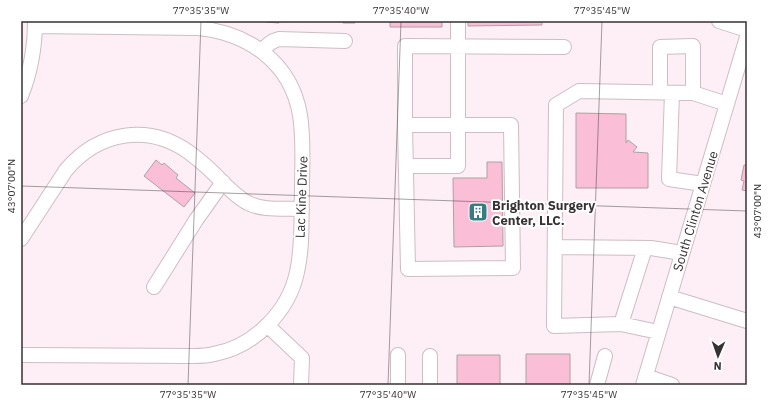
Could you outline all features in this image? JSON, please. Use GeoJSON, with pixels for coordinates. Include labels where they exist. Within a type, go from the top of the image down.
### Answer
{"type":"FeatureCollection","features":[{"type":"Feature","properties":{"kind":"street"},"geometry":{"type":"LineString","coordinates":[[406,166],[458,166],[458,21]]}},
{"type":"Feature","properties":{"kind":"street"},"geometry":{"type":"LineString","coordinates":[[719,21],[747,30]]}},
{"type":"Feature","properties":{"kind":"street"},"geometry":{"type":"LineString","coordinates":[[21,96],[31,66],[34,48],[35,24]]}},
{"type":"Feature","properties":{"kind":"street","name":"Lac Kine Drive"},"geometry":{"type":"LineString","coordinates":[[21,355],[193,356],[214,354],[233,348],[250,339],[267,325],[277,315],[287,301],[297,272],[302,209],[302,145],[300,113],[288,83],[274,62],[262,51],[237,36],[205,28],[35,24]]}},
{"type":"Feature","properties":{"kind":"street","name":"South Clinton Avenue"},"geometry":{"type":"LineString","coordinates":[[644,381],[727,104],[741,77],[747,37]]}},
{"type":"Feature","properties":{"kind":"street"},"geometry":{"type":"LineString","coordinates":[[262,51],[268,44],[279,39],[345,41]]}},
{"type":"Feature","properties":{"kind":"street"},"geometry":{"type":"LineString","coordinates":[[405,125],[511,125],[513,268],[408,269],[405,125],[405,46],[564,47]]}},
{"type":"Feature","properties":{"kind":"street"},"geometry":{"type":"LineString","coordinates":[[693,93],[693,46],[660,47],[666,93],[669,178],[703,184]]}},
{"type":"Feature","properties":{"kind":"street"},"geometry":{"type":"LineString","coordinates":[[658,332],[621,324],[554,326],[556,105],[579,91],[693,93],[727,104]]}},
{"type":"Feature","properties":{"kind":"street"},"geometry":{"type":"LineString","coordinates":[[21,239],[74,160],[87,150],[105,141],[124,135],[142,134],[160,137],[176,144],[191,154],[249,204],[268,208],[302,209]]}},
{"type":"Feature","properties":{"kind":"street"},"geometry":{"type":"LineString","coordinates":[[154,288],[196,220],[223,182]]}},
{"type":"Feature","properties":{"kind":"street"},"geometry":{"type":"LineString","coordinates":[[555,248],[645,248],[682,253]]}},
{"type":"Feature","properties":{"kind":"street"},"geometry":{"type":"LineString","coordinates":[[621,324],[645,248]]}},
{"type":"Feature","properties":{"kind":"street"},"geometry":{"type":"LineString","coordinates":[[669,297],[747,321]]}},
{"type":"Feature","properties":{"kind":"street"},"geometry":{"type":"LineString","coordinates":[[267,325],[302,358],[301,385]]}},
{"type":"Feature","properties":{"kind":"street"},"geometry":{"type":"LineString","coordinates":[[398,355],[398,385]]}},
{"type":"Feature","properties":{"kind":"street"},"geometry":{"type":"LineString","coordinates":[[430,356],[430,385]]}},
{"type":"Feature","properties":{"kind":"street"},"geometry":{"type":"LineString","coordinates":[[597,385],[605,356]]}},
{"type":"Feature","properties":{"kind":"street"},"geometry":{"type":"LineString","coordinates":[[644,381],[672,385]]}},
{"type":"Feature","properties":{"kind":"building"},"geometry":{"type":"Polygon","coordinates":[[[279,21],[279,23],[266,22],[279,21]]]}},
{"type":"Feature","properties":{"kind":"building"},"geometry":{"type":"Polygon","coordinates":[[[342,21],[355,21],[355,23],[343,23],[342,21]]]}},
{"type":"Feature","properties":{"kind":"building"},"geometry":{"type":"Polygon","coordinates":[[[390,21],[442,21],[442,27],[390,27],[390,21]]]}},
{"type":"Feature","properties":{"kind":"building"},"geometry":{"type":"Polygon","coordinates":[[[468,21],[542,21],[542,25],[468,26],[468,21]]]}},
{"type":"Feature","properties":{"kind":"building"},"geometry":{"type":"Polygon","coordinates":[[[576,113],[626,114],[626,143],[628,140],[637,147],[633,152],[648,153],[648,188],[576,188],[576,113]]]}},
{"type":"Feature","properties":{"kind":"building"},"geometry":{"type":"Polygon","coordinates":[[[156,160],[162,165],[164,163],[178,175],[176,178],[195,193],[184,207],[144,176],[156,160]]]}},
{"type":"Feature","properties":{"kind":"building","name":"Brighton Surgery Center, LLC."},"geometry":{"type":"Polygon","coordinates":[[[487,162],[502,162],[503,246],[454,247],[453,178],[487,178],[487,162]]]}},
{"type":"Feature","properties":{"kind":"building"},"geometry":{"type":"Polygon","coordinates":[[[744,165],[747,165],[747,191],[742,190],[744,181],[741,180],[744,165]]]}},
{"type":"Feature","properties":{"kind":"building"},"geometry":{"type":"Polygon","coordinates":[[[526,354],[570,354],[570,385],[526,385],[526,354]]]}},
{"type":"Feature","properties":{"kind":"building"},"geometry":{"type":"Polygon","coordinates":[[[457,355],[500,355],[500,385],[457,385],[457,355]]]}},
{"type":"Feature","properties":{"kind":"place","name":"Brighton Surgery Center, LLC."},"geometry":{"type":"Point","coordinates":[478,212]}}]}
